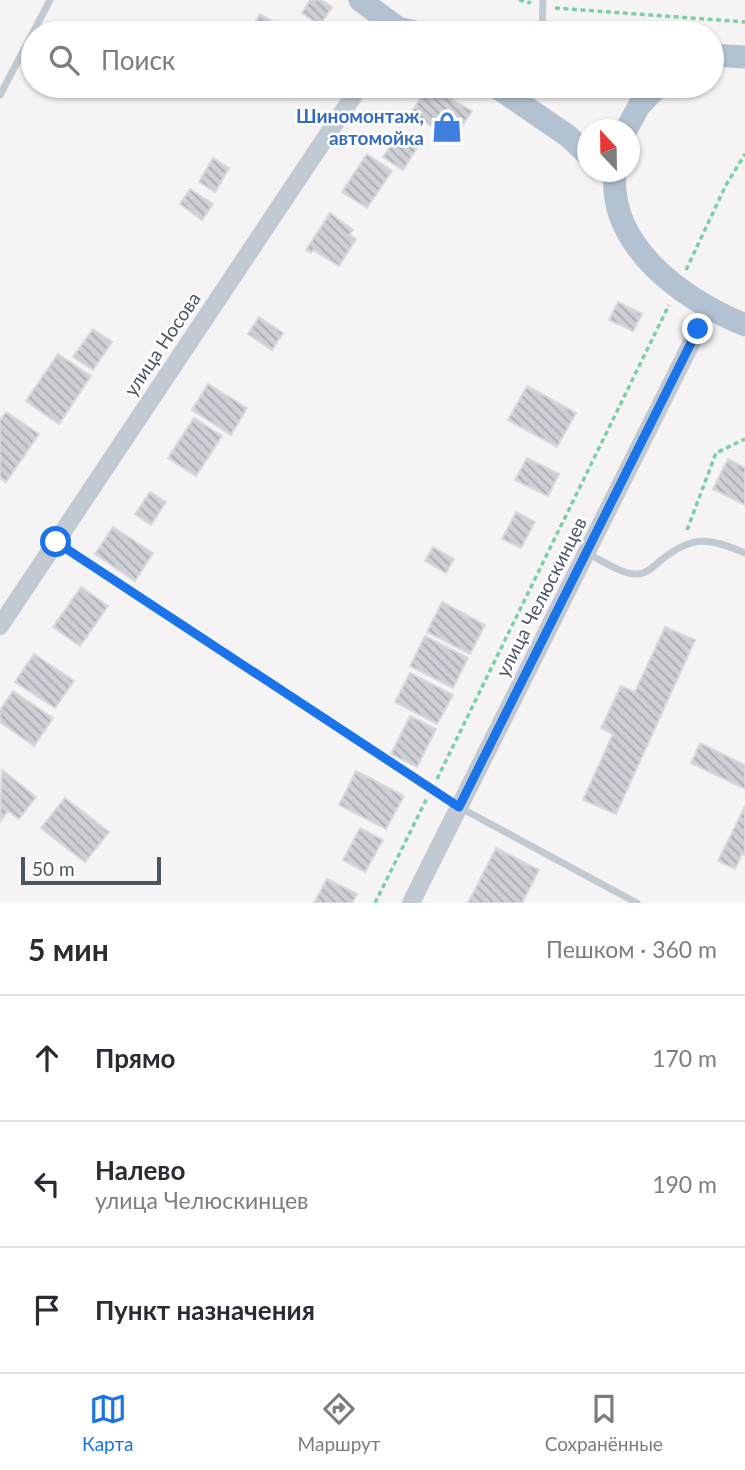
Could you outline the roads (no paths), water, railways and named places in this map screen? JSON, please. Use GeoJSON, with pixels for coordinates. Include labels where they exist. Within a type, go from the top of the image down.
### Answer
{"type":"FeatureCollection","features":[{"type":"Feature","properties":{"kind":"main road"},"geometry":{"type":"LineString","coordinates":[[360,0],[390,21]]}},
{"type":"Feature","properties":{"kind":"main road"},"geometry":{"type":"LineString","coordinates":[[724,56],[745,57]]}},
{"type":"Feature","properties":{"kind":"main road"},"geometry":{"type":"LineString","coordinates":[[513,98],[577,145]]}},
{"type":"Feature","properties":{"kind":"main road"},"geometry":{"type":"LineString","coordinates":[[632,119],[647,98]]}},
{"type":"Feature","properties":{"kind":"main road"},"geometry":{"type":"LineString","coordinates":[[603,182],[612,196],[627,234],[646,259],[708,310],[745,325]]}},
{"type":"Feature","properties":{"kind":"main road"},"geometry":{"type":"LineString","coordinates":[[612,196],[614,182]]}},
{"type":"Feature","properties":{"kind":"street","name":"улица Носова"},"geometry":{"type":"LineString","coordinates":[[0,626],[351,98]]}},
{"type":"Feature","properties":{"kind":"street","name":"улица Челюскинцев"},"geometry":{"type":"LineString","coordinates":[[411,903],[708,310]]}},
{"type":"Feature","properties":{"kind":"lane"},"geometry":{"type":"LineString","coordinates":[[39,21],[50,0]]}},
{"type":"Feature","properties":{"kind":"lane"},"geometry":{"type":"LineString","coordinates":[[542,21],[543,3]]}},
{"type":"Feature","properties":{"kind":"lane"},"geometry":{"type":"LineString","coordinates":[[0,95],[21,55]]}},
{"type":"Feature","properties":{"kind":"lane"},"geometry":{"type":"LineString","coordinates":[[586,553],[634,575],[648,571],[682,545],[710,541],[745,553]]}},
{"type":"Feature","properties":{"kind":"lane"},"geometry":{"type":"LineString","coordinates":[[56,542],[459,807],[637,903]]}},
{"type":"Feature","properties":{"kind":"place","name":"Шиномонтаж, автомойка"},"geometry":{"type":"Point","coordinates":[447,127]}}]}
